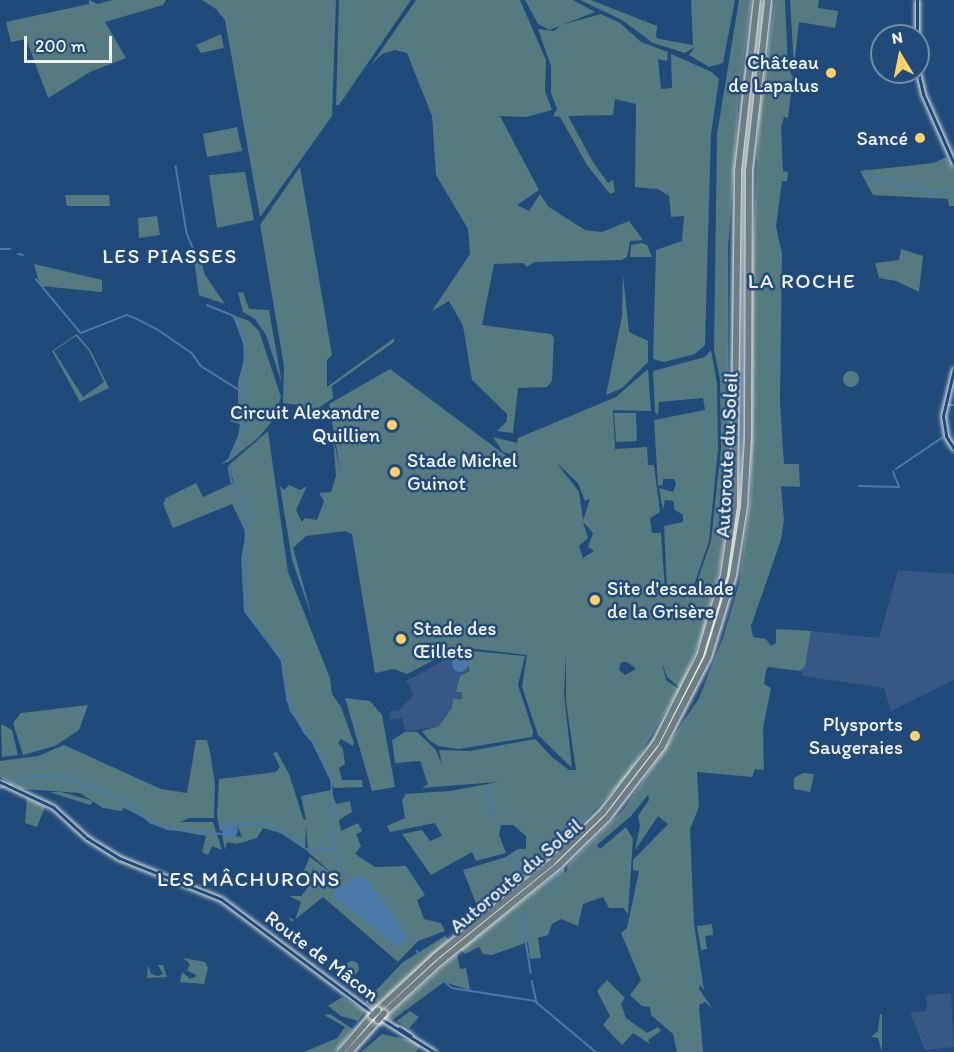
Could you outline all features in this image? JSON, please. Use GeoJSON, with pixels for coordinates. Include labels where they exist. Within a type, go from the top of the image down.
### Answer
{"type":"FeatureCollection","features":[{"type":"Feature","properties":{"kind":"highway","name":"Autoroute du Soleil"},"geometry":{"type":"LineString","coordinates":[[341,1052],[456,944],[566,850],[624,789],[672,716],[708,637],[724,575],[734,506],[738,171],[757,0]]}},
{"type":"Feature","properties":{"kind":"highway","name":"Autoroute du Soleil"},"geometry":{"type":"LineString","coordinates":[[456,944],[572,854],[627,795],[686,704],[719,624],[737,552],[745,487],[749,170],[768,0]]}},
{"type":"Feature","properties":{"kind":"highway","name":"Autoroute du Soleil"},"geometry":{"type":"LineString","coordinates":[[349,1052],[378,1015]]}},
{"type":"Feature","properties":{"kind":"street"},"geometry":{"type":"LineString","coordinates":[[917,0],[917,24]]}},
{"type":"Feature","properties":{"kind":"street"},"geometry":{"type":"LineString","coordinates":[[921,84],[954,164]]}},
{"type":"Feature","properties":{"kind":"street"},"geometry":{"type":"LineString","coordinates":[[954,369],[943,416],[946,436],[954,449]]}},
{"type":"Feature","properties":{"kind":"street","name":"Route de Mâcon"},"geometry":{"type":"LineString","coordinates":[[2,784],[53,807],[87,838],[119,858],[221,899],[390,1024],[434,1052]]}},
{"type":"Feature","properties":{"kind":"shaded area"},"geometry":{"type":"Polygon","coordinates":[[[898,570],[954,574],[954,680],[891,711],[884,688],[803,676],[800,668],[805,666],[811,631],[879,638],[898,570]]]}},
{"type":"Feature","properties":{"kind":"shaded area"},"geometry":{"type":"Polygon","coordinates":[[[461,651],[470,671],[456,692],[462,692],[462,699],[453,699],[453,708],[439,726],[405,732],[402,718],[389,720],[390,711],[399,710],[414,695],[406,681],[461,651]]]}},
{"type":"Feature","properties":{"kind":"shaded area"},"geometry":{"type":"Polygon","coordinates":[[[460,656],[468,664],[460,672],[452,664],[460,656]]]}},
{"type":"Feature","properties":{"kind":"shaded area"},"geometry":{"type":"Polygon","coordinates":[[[230,822],[238,830],[230,838],[222,830],[230,822]]]}},
{"type":"Feature","properties":{"kind":"shaded area"},"geometry":{"type":"Polygon","coordinates":[[[359,875],[369,881],[409,937],[399,947],[335,898],[333,894],[341,886],[359,875]]]}},
{"type":"Feature","properties":{"kind":"shaded area"},"geometry":{"type":"Polygon","coordinates":[[[951,993],[954,1047],[925,1050],[910,1012],[927,1011],[926,995],[951,993]]]}},
{"type":"Feature","properties":{"kind":"green space"},"geometry":{"type":"Polygon","coordinates":[[[89,0],[98,4],[112,0],[166,0],[163,5],[105,22],[126,58],[90,72],[48,98],[26,39],[11,42],[6,22],[89,4],[89,0]]]}},
{"type":"Feature","properties":{"kind":"green space"},"geometry":{"type":"Polygon","coordinates":[[[202,0],[336,0],[332,116],[260,217],[225,20],[216,9],[202,0]]]}},
{"type":"Feature","properties":{"kind":"green space"},"geometry":{"type":"Polygon","coordinates":[[[339,0],[411,0],[339,105],[336,105],[339,0]]]}},
{"type":"Feature","properties":{"kind":"green space"},"geometry":{"type":"Polygon","coordinates":[[[416,0],[520,0],[546,60],[545,91],[552,110],[526,117],[500,116],[539,190],[517,205],[529,211],[540,194],[549,207],[585,230],[602,232],[629,221],[643,240],[630,241],[627,257],[621,260],[534,262],[527,267],[523,263],[494,264],[482,325],[551,334],[554,338],[552,381],[547,387],[518,388],[513,433],[497,431],[507,421],[507,414],[472,380],[463,326],[449,301],[432,311],[470,254],[468,229],[436,175],[432,116],[407,53],[395,50],[382,54],[371,65],[416,0]]]}},
{"type":"Feature","properties":{"kind":"green space"},"geometry":{"type":"Polygon","coordinates":[[[525,0],[573,0],[595,12],[549,30],[538,24],[525,0]]]}},
{"type":"Feature","properties":{"kind":"green space"},"geometry":{"type":"Polygon","coordinates":[[[580,0],[591,0],[657,26],[656,37],[659,39],[693,45],[691,0],[735,0],[723,63],[709,67],[689,55],[695,47],[685,53],[653,43],[622,20],[580,0]]]}},
{"type":"Feature","properties":{"kind":"green space"},"geometry":{"type":"Polygon","coordinates":[[[739,0],[751,0],[739,96],[728,247],[729,499],[721,562],[703,633],[680,688],[667,677],[662,663],[666,680],[679,689],[627,776],[548,859],[455,934],[479,911],[463,870],[506,857],[518,849],[526,849],[526,836],[513,825],[501,825],[499,835],[506,853],[476,861],[472,852],[431,875],[402,834],[422,830],[430,841],[442,836],[435,823],[390,832],[387,826],[405,818],[402,800],[406,794],[403,794],[450,791],[498,782],[422,788],[428,784],[420,761],[395,763],[392,740],[405,732],[417,732],[436,750],[442,765],[439,750],[470,751],[535,739],[553,758],[569,770],[576,770],[566,702],[566,654],[564,693],[572,768],[538,735],[522,687],[527,655],[459,647],[407,674],[394,669],[375,673],[352,534],[345,531],[306,536],[293,548],[313,620],[292,560],[280,486],[284,490],[289,485],[300,490],[307,486],[296,510],[302,522],[305,518],[317,520],[324,501],[319,493],[331,492],[336,476],[333,437],[341,474],[329,404],[390,369],[517,464],[519,456],[503,452],[493,437],[517,443],[518,438],[616,397],[648,369],[651,411],[613,410],[615,449],[647,447],[648,465],[654,465],[660,512],[650,518],[652,533],[661,533],[665,589],[677,595],[695,588],[711,541],[721,449],[720,379],[714,350],[717,134],[739,0]],[[557,463],[579,492],[583,520],[590,499],[585,501],[578,483],[557,463]],[[583,522],[588,538],[579,546],[583,558],[594,551],[588,547],[593,533],[583,522]],[[621,662],[619,670],[625,675],[636,669],[627,662],[621,662]]]}},
{"type":"Feature","properties":{"kind":"green space"},"geometry":{"type":"Polygon","coordinates":[[[775,0],[785,0],[788,68],[793,77],[788,118],[784,117],[781,127],[783,171],[788,172],[787,181],[782,181],[776,226],[782,254],[780,402],[784,464],[799,464],[800,487],[781,486],[784,519],[781,540],[751,626],[753,637],[766,639],[771,646],[776,643],[776,629],[811,631],[805,666],[800,671],[768,667],[766,670],[764,684],[771,688],[763,728],[764,770],[755,769],[752,777],[697,772],[699,807],[690,829],[694,924],[704,990],[700,985],[699,989],[713,1009],[705,1002],[699,1005],[703,1052],[677,1052],[673,1034],[651,1015],[650,1007],[642,1006],[630,995],[641,980],[621,933],[627,928],[639,871],[633,870],[633,860],[668,824],[658,816],[635,850],[640,826],[638,816],[649,800],[648,795],[631,816],[597,845],[600,849],[626,827],[633,839],[628,914],[623,908],[609,908],[603,897],[583,904],[578,926],[561,919],[552,924],[548,935],[538,938],[541,958],[530,959],[528,942],[492,955],[483,954],[479,947],[465,954],[461,950],[563,869],[566,873],[568,865],[623,810],[698,700],[723,638],[739,584],[751,492],[752,271],[759,114],[775,0]]]}},
{"type":"Feature","properties":{"kind":"green space"},"geometry":{"type":"Polygon","coordinates":[[[790,0],[819,0],[818,8],[838,11],[835,28],[799,22],[794,68],[790,0]]]}},
{"type":"Feature","properties":{"kind":"green space"},"geometry":{"type":"Polygon","coordinates":[[[601,14],[620,23],[641,42],[668,52],[667,61],[658,59],[661,89],[672,88],[671,54],[712,72],[719,79],[711,134],[705,345],[695,354],[664,362],[653,359],[656,250],[682,241],[684,216],[671,217],[669,196],[658,189],[635,187],[636,104],[615,99],[613,115],[568,116],[593,162],[608,183],[613,180],[615,192],[610,194],[587,165],[560,117],[553,116],[557,109],[551,93],[551,66],[538,29],[554,31],[561,25],[601,14]]]}},
{"type":"Feature","properties":{"kind":"green space"},"geometry":{"type":"Polygon","coordinates":[[[221,34],[224,48],[201,53],[196,45],[221,34]]]}},
{"type":"Feature","properties":{"kind":"green space"},"geometry":{"type":"Polygon","coordinates":[[[237,127],[242,151],[207,157],[203,134],[237,127]]]}},
{"type":"Feature","properties":{"kind":"green space"},"geometry":{"type":"Polygon","coordinates":[[[946,157],[954,170],[954,206],[949,206],[948,199],[873,195],[860,171],[934,163],[946,157]]]}},
{"type":"Feature","properties":{"kind":"green space"},"geometry":{"type":"Polygon","coordinates":[[[300,167],[332,355],[327,360],[327,387],[394,338],[394,342],[332,386],[333,398],[306,417],[298,405],[283,403],[284,366],[260,225],[300,167]]]}},
{"type":"Feature","properties":{"kind":"green space"},"geometry":{"type":"Polygon","coordinates":[[[245,172],[254,220],[217,228],[209,175],[245,172]]]}},
{"type":"Feature","properties":{"kind":"green space"},"geometry":{"type":"Polygon","coordinates":[[[65,195],[109,195],[110,206],[67,206],[65,195]]]}},
{"type":"Feature","properties":{"kind":"green space"},"geometry":{"type":"Polygon","coordinates":[[[157,216],[160,235],[139,238],[138,218],[157,216]]]}},
{"type":"Feature","properties":{"kind":"green space"},"geometry":{"type":"Polygon","coordinates":[[[642,243],[647,245],[652,257],[630,257],[631,245],[642,243]]]}},
{"type":"Feature","properties":{"kind":"green space"},"geometry":{"type":"Polygon","coordinates":[[[901,249],[923,256],[919,292],[896,281],[879,278],[875,263],[899,260],[901,249]]]}},
{"type":"Feature","properties":{"kind":"green space"},"geometry":{"type":"Polygon","coordinates":[[[200,256],[205,275],[225,304],[199,295],[194,260],[200,256]]]}},
{"type":"Feature","properties":{"kind":"green space"},"geometry":{"type":"Polygon","coordinates":[[[34,264],[102,280],[102,292],[40,286],[34,264]]]}},
{"type":"Feature","properties":{"kind":"green space"},"geometry":{"type":"Polygon","coordinates":[[[623,275],[629,332],[648,341],[648,362],[622,388],[606,395],[622,316],[623,275]]]}},
{"type":"Feature","properties":{"kind":"green space"},"geometry":{"type":"Polygon","coordinates":[[[243,292],[249,309],[269,310],[282,384],[266,335],[255,319],[243,312],[238,293],[243,292]]]}},
{"type":"Feature","properties":{"kind":"green space"},"geometry":{"type":"Polygon","coordinates":[[[205,304],[249,321],[259,331],[281,397],[273,420],[259,437],[228,462],[221,464],[228,459],[238,437],[240,424],[230,421],[238,414],[238,381],[246,352],[233,316],[205,304]]]}},
{"type":"Feature","properties":{"kind":"green space"},"geometry":{"type":"Polygon","coordinates":[[[77,334],[91,351],[109,388],[80,402],[52,351],[77,334]],[[76,336],[54,351],[83,397],[104,382],[89,351],[76,336]]]}},
{"type":"Feature","properties":{"kind":"green space"},"geometry":{"type":"Polygon","coordinates":[[[711,350],[717,384],[718,449],[709,541],[694,585],[673,593],[667,587],[664,526],[683,522],[683,515],[674,509],[674,501],[665,500],[663,510],[659,488],[673,492],[676,484],[674,479],[663,479],[663,485],[658,486],[654,420],[705,410],[703,398],[659,402],[658,415],[655,412],[653,371],[705,357],[711,350]]]}},
{"type":"Feature","properties":{"kind":"green space"},"geometry":{"type":"Polygon","coordinates":[[[851,371],[859,379],[851,387],[843,379],[851,371]]]}},
{"type":"Feature","properties":{"kind":"green space"},"geometry":{"type":"Polygon","coordinates":[[[614,413],[636,413],[637,441],[616,442],[614,413]]]}},
{"type":"Feature","properties":{"kind":"green space"},"geometry":{"type":"Polygon","coordinates":[[[268,431],[288,572],[330,678],[332,694],[341,707],[354,743],[353,746],[341,739],[338,743],[343,749],[345,764],[339,768],[342,780],[362,780],[363,787],[334,788],[311,741],[289,710],[282,661],[244,611],[241,559],[246,533],[232,504],[173,528],[163,504],[166,498],[196,483],[203,497],[231,484],[235,488],[229,465],[268,431]]]}},
{"type":"Feature","properties":{"kind":"green space"},"geometry":{"type":"Polygon","coordinates":[[[462,650],[525,656],[518,685],[533,731],[532,737],[459,749],[438,746],[428,739],[422,731],[439,726],[452,708],[453,699],[462,699],[462,692],[456,692],[460,676],[470,671],[462,650]]]}},
{"type":"Feature","properties":{"kind":"green space"},"geometry":{"type":"Polygon","coordinates":[[[345,698],[370,701],[382,715],[395,787],[372,791],[345,698]]]}},
{"type":"Feature","properties":{"kind":"green space"},"geometry":{"type":"Polygon","coordinates":[[[88,705],[79,730],[55,746],[23,755],[13,723],[21,713],[88,705]]]}},
{"type":"Feature","properties":{"kind":"green space"},"geometry":{"type":"Polygon","coordinates":[[[1,724],[12,730],[18,755],[2,757],[1,724]]]}},
{"type":"Feature","properties":{"kind":"green space"},"geometry":{"type":"Polygon","coordinates":[[[196,740],[207,740],[210,752],[215,784],[214,818],[189,818],[180,822],[213,822],[222,850],[212,846],[208,855],[202,852],[206,836],[163,828],[124,808],[121,811],[103,808],[80,793],[22,789],[0,777],[0,761],[38,756],[64,745],[161,789],[187,793],[196,740]]]}},
{"type":"Feature","properties":{"kind":"green space"},"geometry":{"type":"Polygon","coordinates":[[[277,752],[289,774],[303,818],[306,820],[301,796],[331,790],[336,804],[350,801],[352,812],[339,820],[341,831],[358,823],[362,831],[356,834],[361,846],[355,854],[375,867],[406,866],[425,895],[417,900],[424,919],[441,923],[445,931],[418,941],[398,962],[323,897],[295,919],[301,902],[289,896],[301,896],[309,886],[302,874],[310,857],[335,876],[308,852],[306,826],[305,849],[284,834],[263,828],[257,838],[237,844],[227,842],[225,850],[222,834],[242,837],[237,825],[220,831],[217,816],[219,779],[276,772],[280,767],[273,753],[277,752]]]}},
{"type":"Feature","properties":{"kind":"green space"},"geometry":{"type":"Polygon","coordinates":[[[803,773],[814,774],[810,792],[794,789],[794,778],[803,773]]]}},
{"type":"Feature","properties":{"kind":"green space"},"geometry":{"type":"Polygon","coordinates":[[[49,792],[61,792],[93,801],[90,805],[49,792]]]}},
{"type":"Feature","properties":{"kind":"green space"},"geometry":{"type":"Polygon","coordinates":[[[27,798],[45,807],[37,827],[25,823],[27,798]]]}},
{"type":"Feature","properties":{"kind":"green space"},"geometry":{"type":"Polygon","coordinates":[[[712,924],[713,935],[705,936],[707,949],[701,950],[697,926],[712,924]]]}},
{"type":"Feature","properties":{"kind":"green space"},"geometry":{"type":"Polygon","coordinates":[[[445,936],[449,940],[374,1009],[365,1002],[403,962],[445,936]]]}},
{"type":"Feature","properties":{"kind":"green space"},"geometry":{"type":"Polygon","coordinates":[[[457,954],[460,969],[466,968],[470,990],[444,982],[391,1021],[386,1018],[457,954]]]}},
{"type":"Feature","properties":{"kind":"green space"},"geometry":{"type":"Polygon","coordinates":[[[183,958],[205,962],[208,968],[204,984],[180,982],[182,972],[190,979],[197,976],[187,970],[190,964],[183,958]]]}},
{"type":"Feature","properties":{"kind":"green space"},"geometry":{"type":"Polygon","coordinates":[[[352,961],[357,963],[359,968],[357,973],[352,975],[347,973],[345,968],[347,963],[352,961]]]}},
{"type":"Feature","properties":{"kind":"green space"},"geometry":{"type":"Polygon","coordinates":[[[148,965],[151,974],[158,976],[163,974],[158,965],[163,965],[167,977],[147,978],[148,965]]]}},
{"type":"Feature","properties":{"kind":"green space"},"geometry":{"type":"Polygon","coordinates":[[[607,980],[625,998],[621,1004],[626,1018],[647,1033],[658,1027],[661,1031],[648,1040],[650,1044],[633,1033],[622,1045],[603,1025],[610,1016],[597,991],[607,980]]]}},
{"type":"Feature","properties":{"kind":"green space"},"geometry":{"type":"Polygon","coordinates":[[[342,997],[365,1011],[358,1021],[341,1016],[328,1006],[342,997]]]}},
{"type":"Feature","properties":{"kind":"green space"},"geometry":{"type":"Polygon","coordinates":[[[410,1011],[419,1017],[409,1028],[397,1021],[410,1011]]]}},
{"type":"Feature","properties":{"kind":"green space"},"geometry":{"type":"Polygon","coordinates":[[[330,1014],[353,1029],[335,1052],[304,1052],[337,1038],[345,1027],[324,1015],[330,1014]]]}},
{"type":"Feature","properties":{"kind":"green space"},"geometry":{"type":"Polygon","coordinates":[[[880,1014],[882,1014],[882,1052],[878,1038],[871,1037],[878,1031],[880,1014]]]}},
{"type":"Feature","properties":{"kind":"green space"},"geometry":{"type":"Polygon","coordinates":[[[382,1034],[421,1045],[416,1052],[361,1052],[382,1034]]]}},
{"type":"Feature","properties":{"kind":"waterway"},"geometry":{"type":"LineString","coordinates":[[176,166],[187,233],[195,253]]}},
{"type":"Feature","properties":{"kind":"waterway"},"geometry":{"type":"LineString","coordinates":[[866,170],[875,179],[889,179],[902,188],[919,187],[931,193],[954,190]]}},
{"type":"Feature","properties":{"kind":"waterway"},"geometry":{"type":"LineString","coordinates":[[0,249],[10,249]]}},
{"type":"Feature","properties":{"kind":"waterway"},"geometry":{"type":"LineString","coordinates":[[18,254],[23,255]]}},
{"type":"Feature","properties":{"kind":"waterway"},"geometry":{"type":"LineString","coordinates":[[197,259],[204,296]]}},
{"type":"Feature","properties":{"kind":"waterway"},"geometry":{"type":"LineString","coordinates":[[36,279],[81,333],[127,315],[157,329],[192,353],[201,366],[244,393]]}},
{"type":"Feature","properties":{"kind":"waterway"},"geometry":{"type":"LineString","coordinates":[[207,305],[234,316],[245,341],[245,423],[231,456]]}},
{"type":"Feature","properties":{"kind":"waterway"},"geometry":{"type":"LineString","coordinates":[[949,405],[954,405]]}},
{"type":"Feature","properties":{"kind":"waterway"},"geometry":{"type":"LineString","coordinates":[[896,469],[942,438]]}},
{"type":"Feature","properties":{"kind":"waterway"},"geometry":{"type":"LineString","coordinates":[[229,467],[232,482],[246,505],[246,612],[282,660],[288,701],[305,733],[315,744],[332,781],[333,837],[340,865],[351,880]]}},
{"type":"Feature","properties":{"kind":"waterway"},"geometry":{"type":"LineString","coordinates":[[859,486],[899,487],[893,472]]}},
{"type":"Feature","properties":{"kind":"waterway"},"geometry":{"type":"LineString","coordinates":[[0,788],[34,776],[59,777],[108,793],[130,804],[150,822],[168,829],[223,834]]}},
{"type":"Feature","properties":{"kind":"waterway"},"geometry":{"type":"LineString","coordinates":[[487,786],[498,827]]}},
{"type":"Feature","properties":{"kind":"waterway"},"geometry":{"type":"LineString","coordinates":[[238,825],[266,822],[308,850],[335,849]]}},
{"type":"Feature","properties":{"kind":"waterway"},"geometry":{"type":"LineString","coordinates":[[512,858],[520,873]]}},
{"type":"Feature","properties":{"kind":"waterway"},"geometry":{"type":"LineString","coordinates":[[545,890],[563,870]]}},
{"type":"Feature","properties":{"kind":"waterway"},"geometry":{"type":"LineString","coordinates":[[522,917],[529,912]]}},
{"type":"Feature","properties":{"kind":"waterway"},"geometry":{"type":"LineString","coordinates":[[522,914],[531,972]]}},
{"type":"Feature","properties":{"kind":"waterway"},"geometry":{"type":"LineString","coordinates":[[442,979],[452,988],[535,1001],[596,1052]]}},
{"type":"Feature","properties":{"kind":"waterway"},"geometry":{"type":"LineString","coordinates":[[532,981],[537,1003]]}},
{"type":"Feature","properties":{"kind":"place","name":"Château de Lapalus"},"geometry":{"type":"Point","coordinates":[831,73]}},
{"type":"Feature","properties":{"kind":"place","name":"Sancé"},"geometry":{"type":"Point","coordinates":[920,138]}},
{"type":"Feature","properties":{"kind":"place","name":"Circuit Alexandre Quillien"},"geometry":{"type":"Point","coordinates":[392,425]}},
{"type":"Feature","properties":{"kind":"place","name":"Stade Michel Guinot"},"geometry":{"type":"Point","coordinates":[395,472]}},
{"type":"Feature","properties":{"kind":"place","name":"Site d'escalade de la Grisère"},"geometry":{"type":"Point","coordinates":[595,600]}},
{"type":"Feature","properties":{"kind":"place","name":"Stade des Œillets"},"geometry":{"type":"Point","coordinates":[401,639]}},
{"type":"Feature","properties":{"kind":"place","name":"Plysports Saugeraies"},"geometry":{"type":"Point","coordinates":[915,736]}},
{"type":"Feature","properties":{"kind":"district","name":"LES PIASSES"},"geometry":{"type":"Point","coordinates":[170,256]}},
{"type":"Feature","properties":{"kind":"district","name":"LA ROCHE"},"geometry":{"type":"Point","coordinates":[802,281]}},
{"type":"Feature","properties":{"kind":"district","name":"LES MÂCHURONS"},"geometry":{"type":"Point","coordinates":[249,879]}}]}
